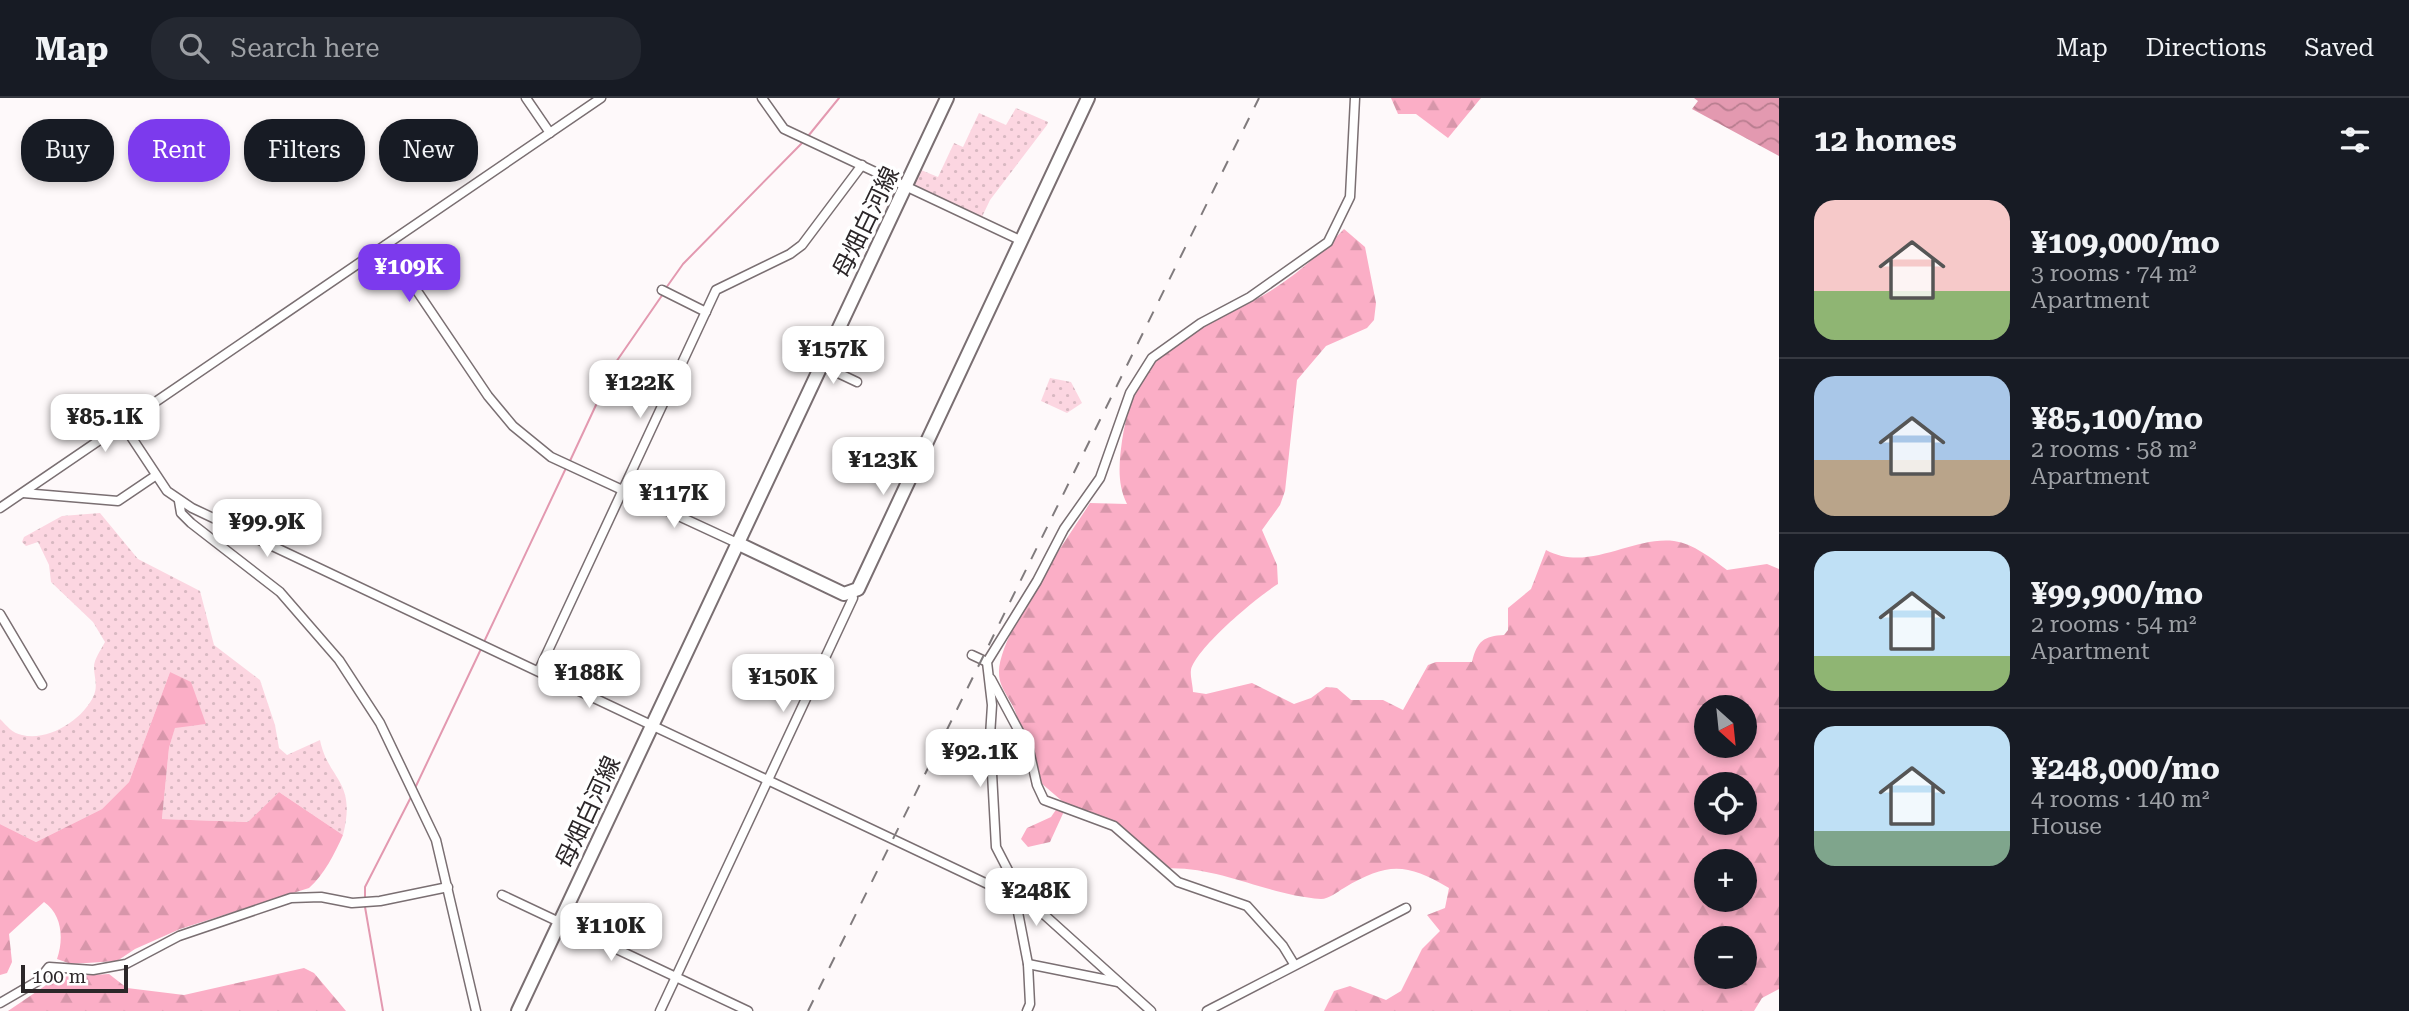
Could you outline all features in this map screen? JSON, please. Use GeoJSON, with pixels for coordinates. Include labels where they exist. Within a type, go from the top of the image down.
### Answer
{"type":"FeatureCollection","features":[{"type":"Feature","properties":{"kind":"main road","name":"母畑白河線"},"geometry":{"type":"LineString","coordinates":[[518,1011],[821,365],[908,186],[947,98]]}},
{"type":"Feature","properties":{"kind":"main road"},"geometry":{"type":"LineString","coordinates":[[737,543],[844,594],[852,594],[858,589],[1088,98]]}},
{"type":"Feature","properties":{"kind":"street"},"geometry":{"type":"LineString","coordinates":[[526,98],[550,133]]}},
{"type":"Feature","properties":{"kind":"street"},"geometry":{"type":"LineString","coordinates":[[0,508],[601,98]]}},
{"type":"Feature","properties":{"kind":"street"},"geometry":{"type":"LineString","coordinates":[[762,98],[784,129],[1022,241]]}},
{"type":"Feature","properties":{"kind":"street"},"geometry":{"type":"LineString","coordinates":[[1030,1009],[1028,964],[1011,876],[996,847],[987,662],[1037,581],[1064,529],[1100,478],[1130,393],[1152,358],[1202,323],[1250,297],[1328,242],[1350,197],[1355,98]]}},
{"type":"Feature","properties":{"kind":"street"},"geometry":{"type":"LineString","coordinates":[[539,670],[719,287],[790,254],[802,245],[862,165]]}},
{"type":"Feature","properties":{"kind":"street"},"geometry":{"type":"LineString","coordinates":[[386,245],[499,410],[551,457],[737,543]]}},
{"type":"Feature","properties":{"kind":"street"},"geometry":{"type":"LineString","coordinates":[[662,290],[706,312]]}},
{"type":"Feature","properties":{"kind":"street"},"geometry":{"type":"LineString","coordinates":[[821,365],[857,382]]}},
{"type":"Feature","properties":{"kind":"street"},"geometry":{"type":"LineString","coordinates":[[122,424],[155,476],[179,501],[1039,910],[1152,1011]]}},
{"type":"Feature","properties":{"kind":"street"},"geometry":{"type":"LineString","coordinates":[[23,493],[118,501],[155,476]]}},
{"type":"Feature","properties":{"kind":"street"},"geometry":{"type":"LineString","coordinates":[[179,501],[181,513],[191,523],[280,592],[357,685],[396,752],[431,829],[448,887],[476,1011]]}},
{"type":"Feature","properties":{"kind":"street"},"geometry":{"type":"LineString","coordinates":[[660,1011],[853,598],[852,594]]}},
{"type":"Feature","properties":{"kind":"street"},"geometry":{"type":"LineString","coordinates":[[0,614],[42,685]]}},
{"type":"Feature","properties":{"kind":"street"},"geometry":{"type":"LineString","coordinates":[[972,655],[987,662]]}},
{"type":"Feature","properties":{"kind":"street"},"geometry":{"type":"LineString","coordinates":[[989,674],[1029,750],[1037,785],[1044,800],[1066,811],[1099,819],[1114,827],[1178,882],[1247,906],[1283,946],[1294,964]]}},
{"type":"Feature","properties":{"kind":"street"},"geometry":{"type":"LineString","coordinates":[[0,1003],[38,981],[49,967],[93,970],[126,964],[179,936],[291,898],[321,897],[352,903],[380,901],[448,887]]}},
{"type":"Feature","properties":{"kind":"street"},"geometry":{"type":"LineString","coordinates":[[502,895],[748,1011]]}},
{"type":"Feature","properties":{"kind":"street"},"geometry":{"type":"LineString","coordinates":[[1208,1011],[1406,908]]}},
{"type":"Feature","properties":{"kind":"street"},"geometry":{"type":"LineString","coordinates":[[1028,964],[1120,982]]}},
{"type":"Feature","properties":{"kind":"shaded area"},"geometry":{"type":"Polygon","coordinates":[[[1016,108],[1048,122],[990,200],[981,219],[913,186],[921,170],[938,177],[954,143],[963,147],[979,113],[1006,125],[1016,108]]]}},
{"type":"Feature","properties":{"kind":"shaded area"},"geometry":{"type":"Polygon","coordinates":[[[1050,378],[1071,382],[1082,403],[1067,413],[1041,401],[1050,378]]]}},
{"type":"Feature","properties":{"kind":"shaded area"},"geometry":{"type":"Polygon","coordinates":[[[100,513],[138,559],[200,591],[214,645],[260,680],[275,725],[279,748],[287,755],[320,740],[344,791],[346,817],[343,835],[279,792],[249,822],[162,819],[169,748],[175,727],[205,724],[170,672],[129,782],[102,809],[36,842],[0,824],[0,719],[15,733],[32,736],[54,732],[74,720],[94,695],[94,664],[105,642],[93,622],[51,582],[49,565],[38,542],[26,546],[22,542],[24,537],[62,516],[100,513]]]}},
{"type":"Feature","properties":{"kind":"green space"},"geometry":{"type":"Polygon","coordinates":[[[1391,98],[1481,98],[1448,138],[1416,114],[1398,114],[1391,98]]]}},
{"type":"Feature","properties":{"kind":"green space"},"geometry":{"type":"Polygon","coordinates":[[[1344,229],[1365,247],[1376,303],[1374,320],[1367,328],[1326,346],[1297,380],[1285,491],[1280,505],[1262,530],[1277,565],[1278,584],[1215,636],[1195,660],[1191,670],[1193,692],[1206,694],[1252,683],[1294,704],[1311,698],[1326,687],[1337,688],[1351,700],[1383,700],[1403,710],[1428,665],[1436,662],[1472,662],[1482,641],[1504,635],[1508,630],[1508,608],[1531,589],[1546,550],[1578,558],[1658,541],[1674,541],[1695,548],[1727,570],[1767,564],[1779,569],[1779,989],[1762,998],[1754,1011],[1324,1011],[1334,991],[1350,986],[1386,1000],[1401,991],[1422,949],[1440,931],[1427,915],[1445,908],[1449,888],[1408,870],[1385,870],[1321,899],[1279,892],[1199,871],[1157,869],[1090,813],[1066,807],[1050,842],[1028,847],[1021,839],[1027,828],[1051,817],[1062,801],[1026,770],[1017,717],[999,673],[1001,657],[1009,636],[1090,503],[1127,504],[1120,481],[1124,431],[1134,393],[1149,367],[1170,347],[1262,296],[1305,266],[1344,229]]]}},
{"type":"Feature","properties":{"kind":"green space"},"geometry":{"type":"Polygon","coordinates":[[[170,672],[191,682],[206,724],[175,728],[169,748],[162,819],[248,822],[279,792],[343,835],[333,856],[320,877],[309,888],[180,929],[135,949],[117,961],[71,964],[57,959],[60,928],[55,913],[44,902],[9,934],[12,962],[7,973],[0,975],[0,824],[36,842],[102,809],[129,782],[170,672]]]}},
{"type":"Feature","properties":{"kind":"green space"},"geometry":{"type":"Polygon","coordinates":[[[304,968],[314,973],[346,1011],[8,1011],[58,977],[109,974],[127,988],[184,995],[304,968]]]}},
{"type":"Feature","properties":{"kind":"water"},"geometry":{"type":"Polygon","coordinates":[[[1694,98],[1779,98],[1779,156],[1692,109],[1698,101],[1694,98]]]}},
{"type":"Feature","properties":{"kind":"waterway"},"geometry":{"type":"LineString","coordinates":[[809,135],[839,98]]}},
{"type":"Feature","properties":{"kind":"waterway"},"geometry":{"type":"LineString","coordinates":[[666,288],[683,264],[803,142]]}},
{"type":"Feature","properties":{"kind":"waterway"},"geometry":{"type":"LineString","coordinates":[[569,463],[616,362],[663,294]]}},
{"type":"Feature","properties":{"kind":"waterway"},"geometry":{"type":"LineString","coordinates":[[483,644],[566,468]]}},
{"type":"Feature","properties":{"kind":"waterway"},"geometry":{"type":"LineString","coordinates":[[416,786],[481,649]]}},
{"type":"Feature","properties":{"kind":"waterway"},"geometry":{"type":"LineString","coordinates":[[365,898],[365,887],[411,797]]}},
{"type":"Feature","properties":{"kind":"waterway"},"geometry":{"type":"LineString","coordinates":[[365,907],[383,1011]]}},
{"type":"Feature","properties":{"kind":"railway"},"geometry":{"type":"LineString","coordinates":[[808,1011],[1259,98]]}}]}
